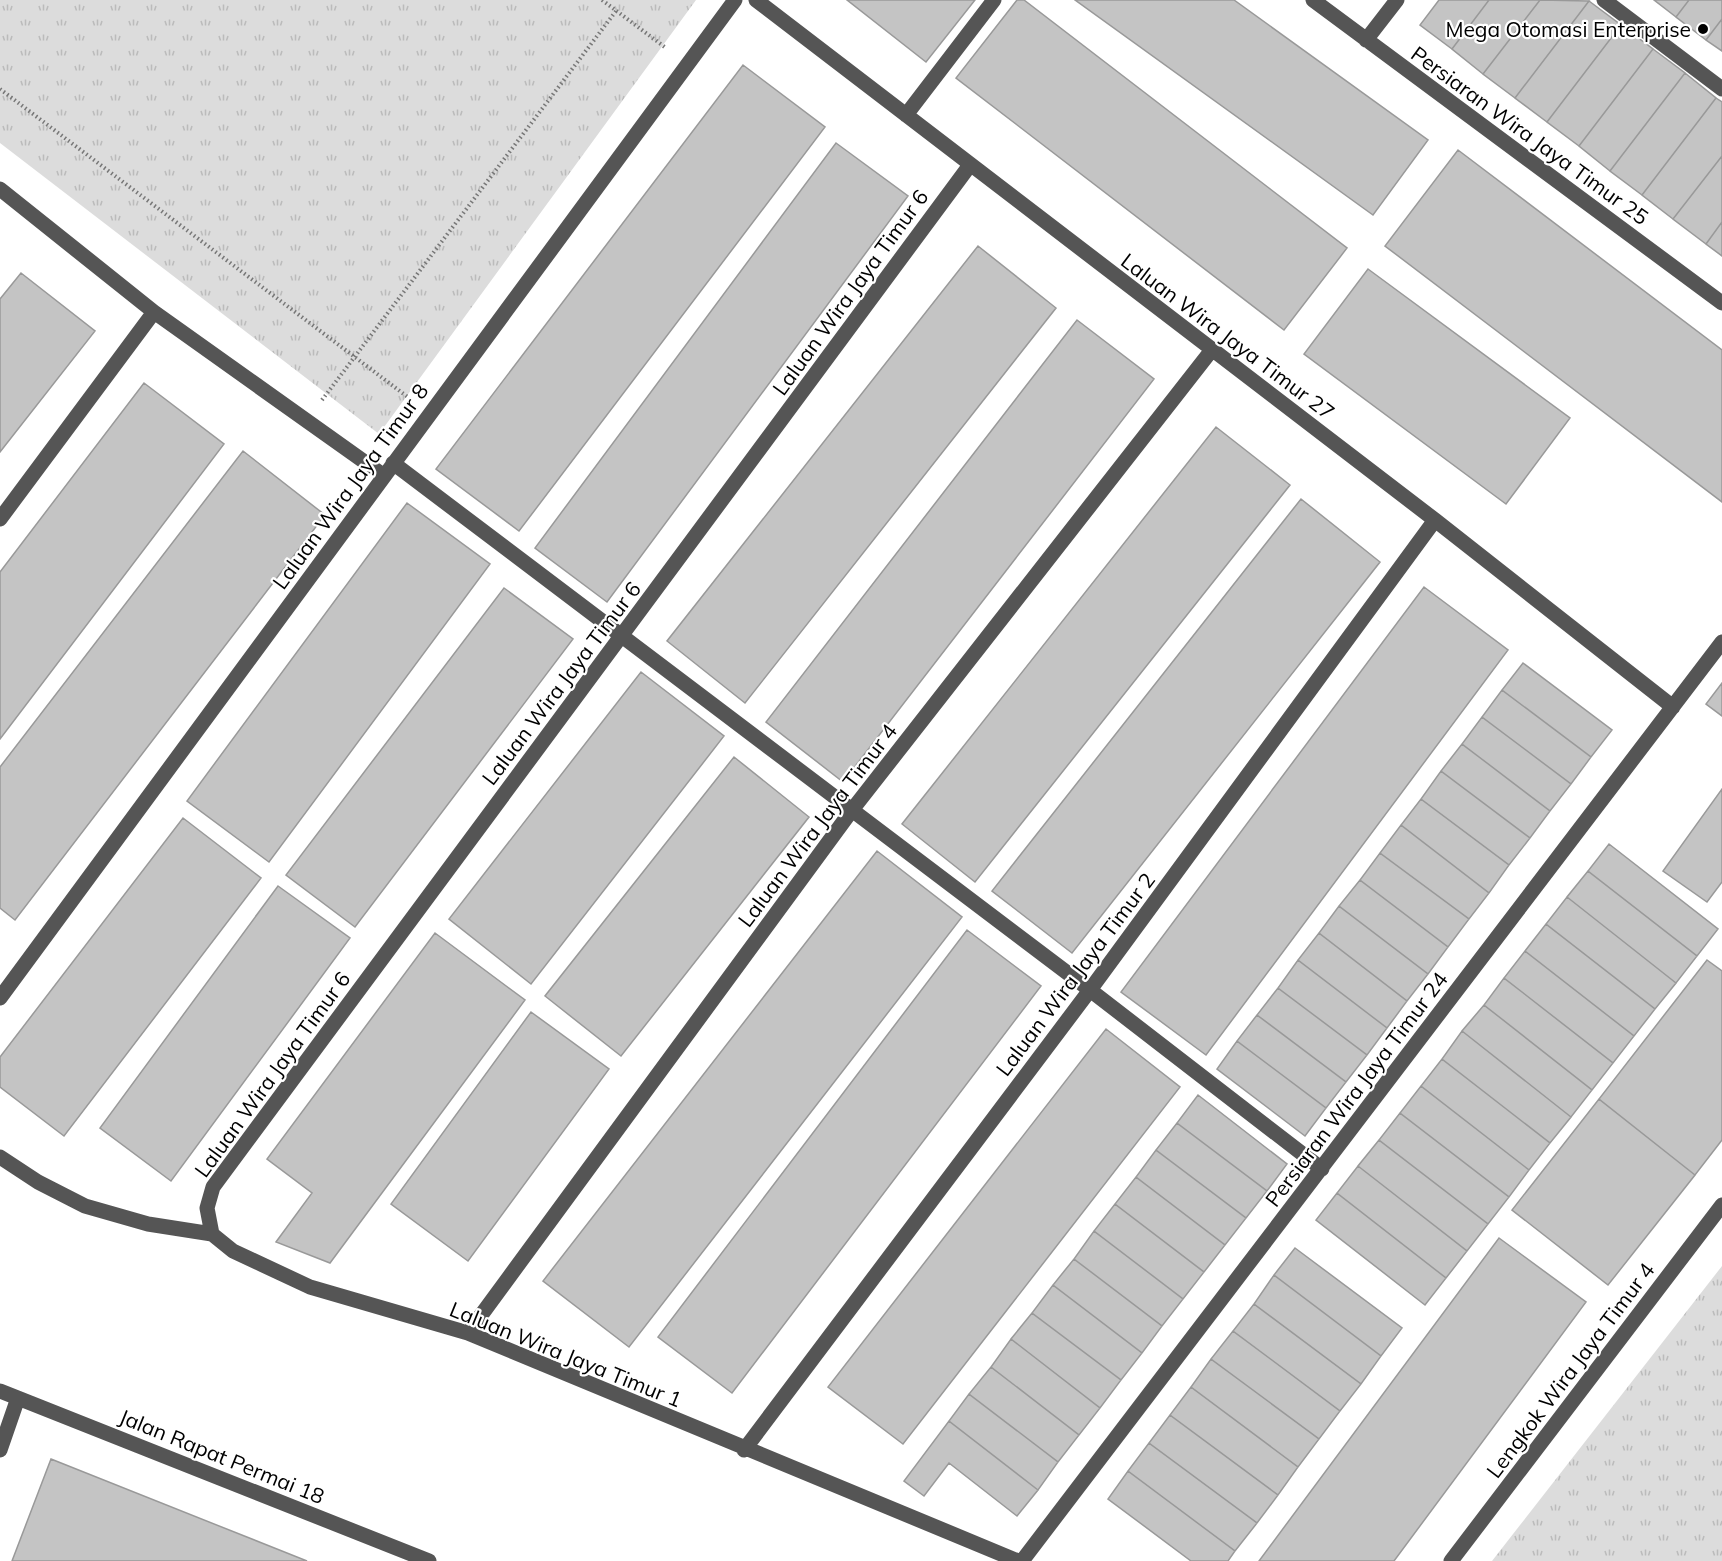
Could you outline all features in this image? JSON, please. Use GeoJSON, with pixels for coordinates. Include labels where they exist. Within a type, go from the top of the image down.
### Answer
{"type":"FeatureCollection","features":[{"type":"Feature","properties":{"kind":"street","name":"Laluan Wira Jaya Timur 8"},"geometry":{"type":"LineString","coordinates":[[0,998],[735,0]]}},
{"type":"Feature","properties":{"kind":"street","name":"Laluan Wira Jaya Timur 27"},"geometry":{"type":"LineString","coordinates":[[756,0],[1211,351],[1435,520],[1673,707]]}},
{"type":"Feature","properties":{"kind":"street"},"geometry":{"type":"LineString","coordinates":[[906,116],[994,0]]}},
{"type":"Feature","properties":{"kind":"street","name":"Persiaran Wira Jaya Timur 25"},"geometry":{"type":"LineString","coordinates":[[1313,0],[1722,303]]}},
{"type":"Feature","properties":{"kind":"street"},"geometry":{"type":"LineString","coordinates":[[1366,40],[1397,0]]}},
{"type":"Feature","properties":{"kind":"street"},"geometry":{"type":"LineString","coordinates":[[1604,0],[1722,89]]}},
{"type":"Feature","properties":{"kind":"street","name":"Laluan Wira Jaya Timur 6"},"geometry":{"type":"LineString","coordinates":[[212,1234],[207,1208],[213,1187],[970,165]]}},
{"type":"Feature","properties":{"kind":"street"},"geometry":{"type":"LineString","coordinates":[[0,189],[154,312],[306,420],[388,469],[621,638],[1090,990],[1322,1169]]}},
{"type":"Feature","properties":{"kind":"street"},"geometry":{"type":"LineString","coordinates":[[0,519],[154,312]]}},
{"type":"Feature","properties":{"kind":"street","name":"Laluan Wira Jaya Timur 4"},"geometry":{"type":"LineString","coordinates":[[468,1333],[852,810],[1211,351]]}},
{"type":"Feature","properties":{"kind":"street","name":"Laluan Wira Jaya Timur 2"},"geometry":{"type":"LineString","coordinates":[[744,1450],[1090,990],[1435,520]]}},
{"type":"Feature","properties":{"kind":"street","name":"Persiaran Wira Jaya Timur 24"},"geometry":{"type":"LineString","coordinates":[[1022,1561],[1722,642]]}},
{"type":"Feature","properties":{"kind":"street","name":"Laluan Wira Jaya Timur 1"},"geometry":{"type":"LineString","coordinates":[[0,1157],[38,1182],[85,1206],[148,1224],[212,1234],[233,1251],[309,1287],[468,1333],[744,1450],[1017,1561]]}},
{"type":"Feature","properties":{"kind":"street","name":"Lengkok Wira Jaya Timur 4"},"geometry":{"type":"LineString","coordinates":[[1451,1561],[1722,1205]]}},
{"type":"Feature","properties":{"kind":"street","name":"Jalan Rapat Permai 18"},"geometry":{"type":"LineString","coordinates":[[0,1391],[429,1561]]}},
{"type":"Feature","properties":{"kind":"street"},"geometry":{"type":"LineString","coordinates":[[0,1450],[18,1398]]}},
{"type":"Feature","properties":{"kind":"path"},"geometry":{"type":"LineString","coordinates":[[602,0],[687,64]]}},
{"type":"Feature","properties":{"kind":"path"},"geometry":{"type":"LineString","coordinates":[[306,420],[616,11]]}},
{"type":"Feature","properties":{"kind":"path"},"geometry":{"type":"LineString","coordinates":[[0,89],[429,413]]}},
{"type":"Feature","properties":{"kind":"green space"},"geometry":{"type":"Polygon","coordinates":[[[0,0],[696,0],[379,434],[0,143],[0,0]]]}},
{"type":"Feature","properties":{"kind":"green space"},"geometry":{"type":"Polygon","coordinates":[[[1722,1266],[1722,1561],[1492,1561],[1722,1266]]]}},
{"type":"Feature","properties":{"kind":"building"},"geometry":{"type":"Polygon","coordinates":[[[847,0],[975,0],[926,62],[847,0]]]}},
{"type":"Feature","properties":{"kind":"building"},"geometry":{"type":"Polygon","coordinates":[[[1017,0],[1024,0],[1347,248],[1284,330],[956,78],[1017,0]]]}},
{"type":"Feature","properties":{"kind":"building"},"geometry":{"type":"Polygon","coordinates":[[[1075,0],[1234,0],[1428,140],[1373,215],[1075,0]]]}},
{"type":"Feature","properties":{"kind":"building"},"geometry":{"type":"Polygon","coordinates":[[[1439,0],[1489,0],[1452,49],[1420,25],[1439,0]]]}},
{"type":"Feature","properties":{"kind":"building"},"geometry":{"type":"Polygon","coordinates":[[[1489,0],[1540,0],[1483,74],[1452,49],[1489,0]]]}},
{"type":"Feature","properties":{"kind":"building"},"geometry":{"type":"Polygon","coordinates":[[[1540,0],[1589,1],[1515,98],[1483,74],[1540,0]]]}},
{"type":"Feature","properties":{"kind":"building"},"geometry":{"type":"Polygon","coordinates":[[[1654,0],[1689,0],[1676,17],[1654,0]]]}},
{"type":"Feature","properties":{"kind":"building","name":"Mega Otomasi Enterprise"},"geometry":{"type":"Polygon","coordinates":[[[1689,0],[1722,0],[1722,19],[1706,40],[1676,17],[1689,0]]]}},
{"type":"Feature","properties":{"kind":"building"},"geometry":{"type":"Polygon","coordinates":[[[1589,1],[1621,25],[1547,122],[1515,98],[1589,1]]]}},
{"type":"Feature","properties":{"kind":"building"},"geometry":{"type":"Polygon","coordinates":[[[1722,19],[1722,51],[1706,40],[1722,19]]]}},
{"type":"Feature","properties":{"kind":"building"},"geometry":{"type":"Polygon","coordinates":[[[1621,25],[1653,49],[1579,146],[1547,122],[1621,25]]]}},
{"type":"Feature","properties":{"kind":"building"},"geometry":{"type":"Polygon","coordinates":[[[1653,49],[1685,73],[1610,171],[1579,146],[1653,49]]]}},
{"type":"Feature","properties":{"kind":"building"},"geometry":{"type":"Polygon","coordinates":[[[743,65],[825,127],[519,531],[436,469],[743,65]]]}},
{"type":"Feature","properties":{"kind":"building"},"geometry":{"type":"Polygon","coordinates":[[[1685,73],[1716,98],[1642,195],[1610,171],[1685,73]]]}},
{"type":"Feature","properties":{"kind":"building"},"geometry":{"type":"Polygon","coordinates":[[[1716,98],[1722,102],[1722,156],[1673,219],[1642,195],[1716,98]]]}},
{"type":"Feature","properties":{"kind":"building"},"geometry":{"type":"Polygon","coordinates":[[[836,143],[908,196],[607,602],[535,548],[836,143]]]}},
{"type":"Feature","properties":{"kind":"building"},"geometry":{"type":"Polygon","coordinates":[[[1458,150],[1722,350],[1722,502],[1385,246],[1458,150]]]}},
{"type":"Feature","properties":{"kind":"building"},"geometry":{"type":"Polygon","coordinates":[[[1722,156],[1722,222],[1706,244],[1673,219],[1722,156]]]}},
{"type":"Feature","properties":{"kind":"building"},"geometry":{"type":"Polygon","coordinates":[[[1722,222],[1722,256],[1706,244],[1722,222]]]}},
{"type":"Feature","properties":{"kind":"building"},"geometry":{"type":"Polygon","coordinates":[[[978,246],[1056,308],[745,703],[667,641],[978,246]]]}},
{"type":"Feature","properties":{"kind":"building"},"geometry":{"type":"Polygon","coordinates":[[[1368,269],[1570,418],[1506,504],[1304,354],[1368,269]]]}},
{"type":"Feature","properties":{"kind":"building"},"geometry":{"type":"Polygon","coordinates":[[[21,273],[95,331],[0,452],[0,299],[21,273]]]}},
{"type":"Feature","properties":{"kind":"building"},"geometry":{"type":"Polygon","coordinates":[[[1077,320],[1154,379],[843,782],[766,722],[1077,320]]]}},
{"type":"Feature","properties":{"kind":"building"},"geometry":{"type":"Polygon","coordinates":[[[144,383],[224,444],[0,739],[0,572],[144,383]]]}},
{"type":"Feature","properties":{"kind":"building"},"geometry":{"type":"Polygon","coordinates":[[[1216,427],[1290,485],[975,882],[902,824],[1216,427]]]}},
{"type":"Feature","properties":{"kind":"building"},"geometry":{"type":"Polygon","coordinates":[[[243,451],[325,515],[15,920],[0,908],[0,767],[243,451]]]}},
{"type":"Feature","properties":{"kind":"building"},"geometry":{"type":"Polygon","coordinates":[[[1301,499],[1380,562],[1072,953],[992,891],[1301,499]]]}},
{"type":"Feature","properties":{"kind":"building"},"geometry":{"type":"Polygon","coordinates":[[[407,503],[490,564],[269,862],[187,801],[407,503]]]}},
{"type":"Feature","properties":{"kind":"building"},"geometry":{"type":"Polygon","coordinates":[[[1424,587],[1508,650],[1206,1055],[1121,992],[1424,587]]]}},
{"type":"Feature","properties":{"kind":"building"},"geometry":{"type":"Polygon","coordinates":[[[504,588],[573,639],[355,927],[286,875],[504,588]]]}},
{"type":"Feature","properties":{"kind":"building"},"geometry":{"type":"Polygon","coordinates":[[[1523,663],[1612,730],[1591,757],[1502,690],[1523,663]]]}},
{"type":"Feature","properties":{"kind":"building"},"geometry":{"type":"Polygon","coordinates":[[[641,672],[724,736],[531,984],[449,919],[641,672]]]}},
{"type":"Feature","properties":{"kind":"building"},"geometry":{"type":"Polygon","coordinates":[[[1722,683],[1722,716],[1706,704],[1722,683]]]}},
{"type":"Feature","properties":{"kind":"building"},"geometry":{"type":"Polygon","coordinates":[[[1502,690],[1591,757],[1571,784],[1482,717],[1502,690]]]}},
{"type":"Feature","properties":{"kind":"building"},"geometry":{"type":"Polygon","coordinates":[[[1482,717],[1571,784],[1550,811],[1462,744],[1482,717]]]}},
{"type":"Feature","properties":{"kind":"building"},"geometry":{"type":"Polygon","coordinates":[[[1462,744],[1550,811],[1530,838],[1441,771],[1462,744]]]}},
{"type":"Feature","properties":{"kind":"building"},"geometry":{"type":"Polygon","coordinates":[[[734,757],[809,817],[621,1056],[545,996],[734,757]]]}},
{"type":"Feature","properties":{"kind":"building"},"geometry":{"type":"Polygon","coordinates":[[[1441,771],[1530,838],[1509,865],[1421,799],[1441,771]]]}},
{"type":"Feature","properties":{"kind":"building"},"geometry":{"type":"Polygon","coordinates":[[[1722,789],[1722,882],[1707,902],[1663,871],[1722,789]]]}},
{"type":"Feature","properties":{"kind":"building"},"geometry":{"type":"Polygon","coordinates":[[[1421,799],[1509,865],[1489,893],[1401,825],[1421,799]]]}},
{"type":"Feature","properties":{"kind":"building"},"geometry":{"type":"Polygon","coordinates":[[[183,818],[261,878],[64,1136],[0,1087],[0,1057],[183,818]]]}},
{"type":"Feature","properties":{"kind":"building"},"geometry":{"type":"Polygon","coordinates":[[[1401,825],[1489,893],[1469,919],[1380,853],[1401,825]]]}},
{"type":"Feature","properties":{"kind":"building"},"geometry":{"type":"Polygon","coordinates":[[[1609,844],[1718,929],[1697,956],[1588,871],[1609,844]]]}},
{"type":"Feature","properties":{"kind":"building"},"geometry":{"type":"Polygon","coordinates":[[[877,851],[962,917],[629,1347],[543,1281],[877,851]]]}},
{"type":"Feature","properties":{"kind":"building"},"geometry":{"type":"Polygon","coordinates":[[[1380,853],[1469,919],[1448,947],[1360,880],[1380,853]]]}},
{"type":"Feature","properties":{"kind":"building"},"geometry":{"type":"Polygon","coordinates":[[[1588,871],[1697,956],[1676,983],[1567,897],[1588,871]]]}},
{"type":"Feature","properties":{"kind":"building"},"geometry":{"type":"Polygon","coordinates":[[[1360,880],[1448,947],[1428,974],[1339,906],[1360,880]]]}},
{"type":"Feature","properties":{"kind":"building"},"geometry":{"type":"Polygon","coordinates":[[[278,886],[350,938],[171,1181],[100,1128],[278,886]]]}},
{"type":"Feature","properties":{"kind":"building"},"geometry":{"type":"Polygon","coordinates":[[[1567,897],[1676,983],[1655,1009],[1546,924],[1567,897]]]}},
{"type":"Feature","properties":{"kind":"building"},"geometry":{"type":"Polygon","coordinates":[[[1339,906],[1428,974],[1407,1001],[1319,933],[1339,906]]]}},
{"type":"Feature","properties":{"kind":"building"},"geometry":{"type":"Polygon","coordinates":[[[1546,924],[1655,1009],[1634,1036],[1525,951],[1546,924]]]}},
{"type":"Feature","properties":{"kind":"building"},"geometry":{"type":"Polygon","coordinates":[[[967,930],[1041,986],[732,1393],[658,1337],[967,930]]]}},
{"type":"Feature","properties":{"kind":"building"},"geometry":{"type":"Polygon","coordinates":[[[435,933],[525,1000],[330,1263],[276,1242],[312,1193],[267,1159],[435,933]]]}},
{"type":"Feature","properties":{"kind":"building"},"geometry":{"type":"Polygon","coordinates":[[[1319,933],[1407,1001],[1387,1028],[1298,960],[1319,933]]]}},
{"type":"Feature","properties":{"kind":"building"},"geometry":{"type":"Polygon","coordinates":[[[1525,951],[1634,1036],[1613,1063],[1504,978],[1525,951]]]}},
{"type":"Feature","properties":{"kind":"building"},"geometry":{"type":"Polygon","coordinates":[[[1298,960],[1387,1028],[1367,1055],[1278,988],[1298,960]]]}},
{"type":"Feature","properties":{"kind":"building"},"geometry":{"type":"Polygon","coordinates":[[[1707,960],[1722,971],[1722,1140],[1695,1175],[1599,1099],[1707,960]]]}},
{"type":"Feature","properties":{"kind":"building"},"geometry":{"type":"Polygon","coordinates":[[[1504,978],[1613,1063],[1592,1090],[1484,1005],[1504,978]]]}},
{"type":"Feature","properties":{"kind":"building"},"geometry":{"type":"Polygon","coordinates":[[[1278,988],[1367,1055],[1346,1082],[1257,1015],[1278,988]]]}},
{"type":"Feature","properties":{"kind":"building"},"geometry":{"type":"Polygon","coordinates":[[[1484,1005],[1592,1090],[1571,1117],[1462,1031],[1484,1005]]]}},
{"type":"Feature","properties":{"kind":"building"},"geometry":{"type":"Polygon","coordinates":[[[531,1012],[609,1069],[468,1261],[391,1204],[531,1012]]]}},
{"type":"Feature","properties":{"kind":"building"},"geometry":{"type":"Polygon","coordinates":[[[1257,1015],[1346,1082],[1326,1108],[1237,1041],[1257,1015]]]}},
{"type":"Feature","properties":{"kind":"building"},"geometry":{"type":"Polygon","coordinates":[[[1106,1029],[1180,1087],[903,1444],[828,1387],[1106,1029]]]}},
{"type":"Feature","properties":{"kind":"building"},"geometry":{"type":"Polygon","coordinates":[[[1462,1031],[1571,1117],[1550,1143],[1442,1059],[1462,1031]]]}},
{"type":"Feature","properties":{"kind":"building"},"geometry":{"type":"Polygon","coordinates":[[[1237,1041],[1326,1108],[1305,1136],[1217,1069],[1237,1041]]]}},
{"type":"Feature","properties":{"kind":"building"},"geometry":{"type":"Polygon","coordinates":[[[1442,1059],[1550,1143],[1529,1170],[1421,1086],[1442,1059]]]}},
{"type":"Feature","properties":{"kind":"building"},"geometry":{"type":"Polygon","coordinates":[[[1421,1086],[1529,1170],[1509,1197],[1400,1113],[1421,1086]]]}},
{"type":"Feature","properties":{"kind":"building"},"geometry":{"type":"Polygon","coordinates":[[[1198,1095],[1287,1164],[1267,1191],[1177,1123],[1198,1095]]]}},
{"type":"Feature","properties":{"kind":"building"},"geometry":{"type":"Polygon","coordinates":[[[1599,1099],[1695,1175],[1608,1285],[1512,1210],[1599,1099]]]}},
{"type":"Feature","properties":{"kind":"building"},"geometry":{"type":"Polygon","coordinates":[[[1400,1113],[1509,1197],[1488,1224],[1379,1140],[1400,1113]]]}},
{"type":"Feature","properties":{"kind":"building"},"geometry":{"type":"Polygon","coordinates":[[[1177,1123],[1267,1191],[1246,1218],[1156,1150],[1177,1123]]]}},
{"type":"Feature","properties":{"kind":"building"},"geometry":{"type":"Polygon","coordinates":[[[1379,1140],[1488,1224],[1467,1251],[1358,1166],[1379,1140]]]}},
{"type":"Feature","properties":{"kind":"building"},"geometry":{"type":"Polygon","coordinates":[[[1156,1150],[1246,1218],[1225,1245],[1136,1177],[1156,1150]]]}},
{"type":"Feature","properties":{"kind":"building"},"geometry":{"type":"Polygon","coordinates":[[[1358,1166],[1467,1251],[1446,1278],[1337,1193],[1358,1166]]]}},
{"type":"Feature","properties":{"kind":"building"},"geometry":{"type":"Polygon","coordinates":[[[1136,1177],[1225,1245],[1204,1272],[1115,1204],[1136,1177]]]}},
{"type":"Feature","properties":{"kind":"building"},"geometry":{"type":"Polygon","coordinates":[[[1337,1193],[1446,1278],[1425,1305],[1316,1220],[1337,1193]]]}},
{"type":"Feature","properties":{"kind":"building"},"geometry":{"type":"Polygon","coordinates":[[[1115,1204],[1204,1272],[1183,1299],[1094,1231],[1115,1204]]]}},
{"type":"Feature","properties":{"kind":"building"},"geometry":{"type":"Polygon","coordinates":[[[1094,1231],[1183,1299],[1162,1326],[1074,1259],[1094,1231]]]}},
{"type":"Feature","properties":{"kind":"building"},"geometry":{"type":"Polygon","coordinates":[[[1499,1238],[1586,1302],[1394,1561],[1259,1561],[1499,1238]]]}},
{"type":"Feature","properties":{"kind":"building"},"geometry":{"type":"Polygon","coordinates":[[[1295,1248],[1402,1328],[1381,1356],[1274,1275],[1295,1248]]]}},
{"type":"Feature","properties":{"kind":"building"},"geometry":{"type":"Polygon","coordinates":[[[1074,1259],[1162,1326],[1142,1353],[1053,1285],[1074,1259]]]}},
{"type":"Feature","properties":{"kind":"building"},"geometry":{"type":"Polygon","coordinates":[[[1274,1275],[1381,1356],[1361,1384],[1254,1304],[1274,1275]]]}},
{"type":"Feature","properties":{"kind":"building"},"geometry":{"type":"Polygon","coordinates":[[[1053,1285],[1142,1353],[1121,1380],[1032,1313],[1053,1285]]]}},
{"type":"Feature","properties":{"kind":"building"},"geometry":{"type":"Polygon","coordinates":[[[1254,1304],[1361,1384],[1340,1411],[1233,1331],[1254,1304]]]}},
{"type":"Feature","properties":{"kind":"building"},"geometry":{"type":"Polygon","coordinates":[[[1032,1313],[1121,1380],[1100,1408],[1011,1339],[1032,1313]]]}},
{"type":"Feature","properties":{"kind":"building"},"geometry":{"type":"Polygon","coordinates":[[[1233,1331],[1340,1411],[1319,1439],[1211,1359],[1233,1331]]]}},
{"type":"Feature","properties":{"kind":"building"},"geometry":{"type":"Polygon","coordinates":[[[1011,1339],[1100,1408],[1079,1435],[991,1367],[1011,1339]]]}},
{"type":"Feature","properties":{"kind":"building"},"geometry":{"type":"Polygon","coordinates":[[[1211,1359],[1319,1439],[1298,1467],[1191,1387],[1211,1359]]]}},
{"type":"Feature","properties":{"kind":"building"},"geometry":{"type":"Polygon","coordinates":[[[991,1367],[1079,1435],[1058,1462],[969,1394],[991,1367]]]}},
{"type":"Feature","properties":{"kind":"building"},"geometry":{"type":"Polygon","coordinates":[[[1191,1387],[1298,1467],[1278,1495],[1170,1415],[1191,1387]]]}},
{"type":"Feature","properties":{"kind":"building"},"geometry":{"type":"Polygon","coordinates":[[[969,1394],[1058,1462],[1038,1490],[949,1421],[969,1394]]]}},
{"type":"Feature","properties":{"kind":"building"},"geometry":{"type":"Polygon","coordinates":[[[1170,1415],[1278,1495],[1257,1523],[1149,1443],[1170,1415]]]}},
{"type":"Feature","properties":{"kind":"building"},"geometry":{"type":"Polygon","coordinates":[[[949,1421],[1038,1490],[1017,1516],[949,1463],[924,1496],[904,1481],[949,1421]]]}},
{"type":"Feature","properties":{"kind":"building"},"geometry":{"type":"Polygon","coordinates":[[[1149,1443],[1257,1523],[1235,1551],[1128,1471],[1149,1443]]]}},
{"type":"Feature","properties":{"kind":"building"},"geometry":{"type":"Polygon","coordinates":[[[51,1459],[307,1561],[12,1561],[51,1459]]]}},
{"type":"Feature","properties":{"kind":"building"},"geometry":{"type":"Polygon","coordinates":[[[1128,1471],[1235,1551],[1228,1561],[1191,1561],[1108,1499],[1128,1471]]]}},
{"type":"Feature","properties":{"kind":"place","name":"Mega Otomasi Enterprise"},"geometry":{"type":"Point","coordinates":[1703,29]}}]}
